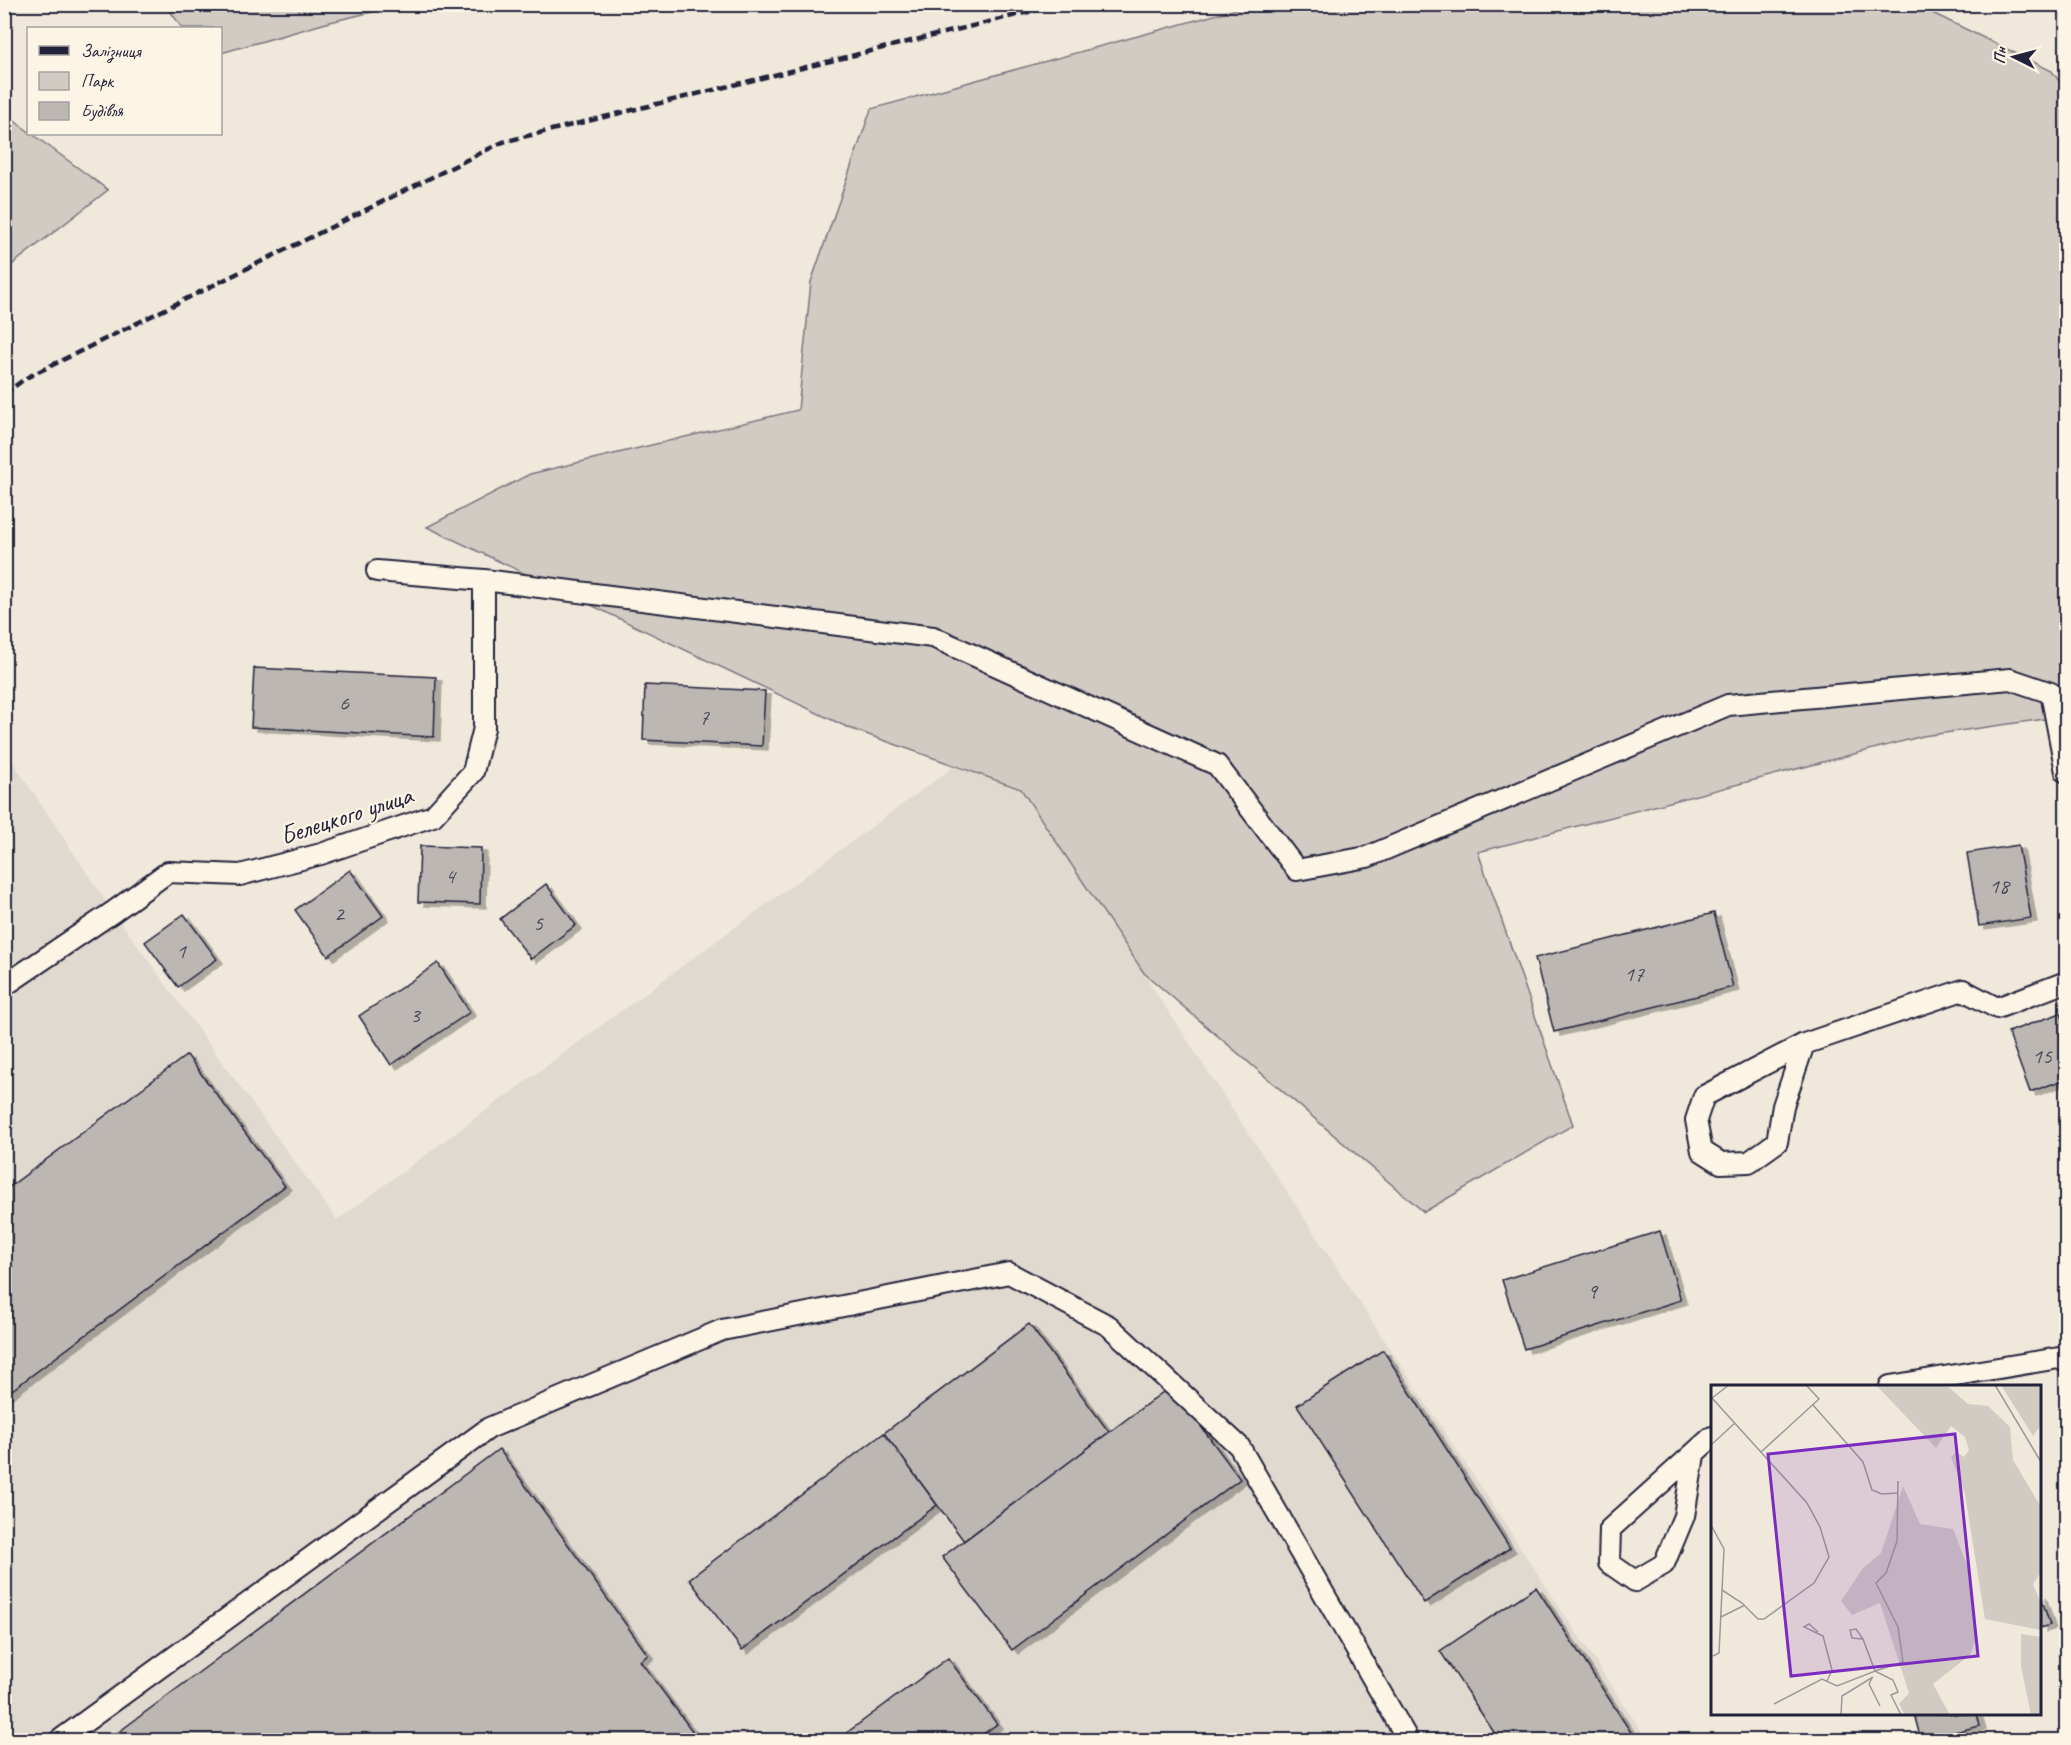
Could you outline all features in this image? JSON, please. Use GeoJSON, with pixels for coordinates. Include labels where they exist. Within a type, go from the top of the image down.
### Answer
{"type":"FeatureCollection","features":[{"type":"Feature","properties":{"kind":"lane"},"geometry":{"type":"LineString","coordinates":[[377,571],[484,580],[933,637],[1217,765],[1297,870],[1367,858],[1728,705],[2010,679],[2051,693],[2067,772]]}},
{"type":"Feature","properties":{"kind":"lane","name":"Белецкого улица"},"geometry":{"type":"LineString","coordinates":[[4,986],[168,872],[240,874],[321,854],[433,816],[473,772],[484,728],[484,580]]}},
{"type":"Feature","properties":{"kind":"lane"},"geometry":{"type":"LineString","coordinates":[[1804,1044],[1783,1106],[1778,1142],[1749,1162],[1721,1163],[1702,1150],[1696,1120],[1704,1096],[1804,1044],[1963,990],[1997,1008],[2067,982]]}},
{"type":"Feature","properties":{"kind":"lane"},"geometry":{"type":"LineString","coordinates":[[60,1740],[489,1428],[722,1330],[1009,1274],[1109,1326],[1239,1446],[1408,1740]]}},
{"type":"Feature","properties":{"kind":"lane"},"geometry":{"type":"LineString","coordinates":[[1896,1385],[2059,1358],[2067,1362]]}},
{"type":"Feature","properties":{"kind":"lane"},"geometry":{"type":"LineString","coordinates":[[1694,1455],[1684,1516],[1664,1564],[1635,1581],[1609,1563],[1610,1529],[1711,1439]]}},
{"type":"Feature","properties":{"kind":"shaded area"},"geometry":{"type":"Polygon","coordinates":[[[990,740],[1647,1740],[5,1740],[4,749],[113,912],[337,1220],[990,740]]]}},
{"type":"Feature","properties":{"kind":"green space"},"geometry":{"type":"Polygon","coordinates":[[[167,4],[402,5],[330,22],[222,53],[222,27],[181,27],[167,4]]]}},
{"type":"Feature","properties":{"kind":"green space"},"geometry":{"type":"Polygon","coordinates":[[[1251,5],[1916,5],[2052,71],[2066,91],[2066,716],[1923,736],[1478,852],[1573,1125],[1424,1212],[1144,973],[1021,789],[849,728],[427,527],[530,474],[798,410],[811,282],[871,109],[1251,5]]]}},
{"type":"Feature","properties":{"kind":"green space"},"geometry":{"type":"Polygon","coordinates":[[[4,114],[27,130],[27,135],[33,135],[108,190],[5,270],[4,114]]]}},
{"type":"Feature","properties":{"kind":"building"},"geometry":{"type":"Polygon","coordinates":[[[254,668],[436,677],[434,737],[251,727],[254,668]]]}},
{"type":"Feature","properties":{"kind":"building"},"geometry":{"type":"Polygon","coordinates":[[[645,685],[765,691],[762,746],[643,740],[645,685]]]}},
{"type":"Feature","properties":{"kind":"building"},"geometry":{"type":"Polygon","coordinates":[[[2018,845],[2031,918],[1979,926],[1967,853],[2018,845]]]}},
{"type":"Feature","properties":{"kind":"building"},"geometry":{"type":"Polygon","coordinates":[[[420,846],[481,848],[480,904],[418,902],[420,846]]]}},
{"type":"Feature","properties":{"kind":"building"},"geometry":{"type":"Polygon","coordinates":[[[350,870],[383,916],[328,956],[295,910],[350,870]]]}},
{"type":"Feature","properties":{"kind":"building"},"geometry":{"type":"Polygon","coordinates":[[[546,884],[576,925],[531,959],[500,919],[546,884]]]}},
{"type":"Feature","properties":{"kind":"building"},"geometry":{"type":"Polygon","coordinates":[[[1714,913],[1733,987],[1554,1032],[1535,958],[1714,913]]]}},
{"type":"Feature","properties":{"kind":"building"},"geometry":{"type":"Polygon","coordinates":[[[184,914],[217,959],[178,987],[145,942],[184,914]]]}},
{"type":"Feature","properties":{"kind":"building"},"geometry":{"type":"Polygon","coordinates":[[[438,963],[470,1012],[391,1065],[359,1016],[438,963]]]}},
{"type":"Feature","properties":{"kind":"building"},"geometry":{"type":"Polygon","coordinates":[[[2061,1013],[2066,1029],[2066,1079],[2030,1092],[2008,1032],[2061,1013]]]}},
{"type":"Feature","properties":{"kind":"building"},"geometry":{"type":"Polygon","coordinates":[[[187,1055],[285,1186],[4,1396],[4,1191],[187,1055]]]}},
{"type":"Feature","properties":{"kind":"building"},"geometry":{"type":"Polygon","coordinates":[[[1660,1231],[1681,1300],[1524,1349],[1502,1280],[1660,1231]]]}},
{"type":"Feature","properties":{"kind":"building"},"geometry":{"type":"Polygon","coordinates":[[[1029,1324],[1109,1432],[964,1541],[884,1433],[1029,1324]]]}},
{"type":"Feature","properties":{"kind":"building"},"geometry":{"type":"Polygon","coordinates":[[[1383,1350],[1510,1548],[1424,1603],[1297,1405],[1383,1350]]]}},
{"type":"Feature","properties":{"kind":"building"},"geometry":{"type":"Polygon","coordinates":[[[1171,1386],[1240,1479],[1012,1650],[942,1557],[1171,1386]]]}},
{"type":"Feature","properties":{"kind":"building"},"geometry":{"type":"Polygon","coordinates":[[[884,1433],[937,1505],[742,1650],[689,1579],[884,1433]]]}},
{"type":"Feature","properties":{"kind":"building"},"geometry":{"type":"Polygon","coordinates":[[[499,1449],[648,1655],[640,1661],[699,1740],[108,1740],[499,1449]]]}},
{"type":"Feature","properties":{"kind":"building"},"geometry":{"type":"Polygon","coordinates":[[[1536,1587],[1636,1740],[1499,1740],[1440,1651],[1536,1587]]]}},
{"type":"Feature","properties":{"kind":"building"},"geometry":{"type":"Polygon","coordinates":[[[2041,1596],[2050,1625],[2041,1628],[2041,1596]]]}},
{"type":"Feature","properties":{"kind":"building"},"geometry":{"type":"Polygon","coordinates":[[[948,1658],[997,1724],[975,1740],[837,1740],[948,1658]]]}},
{"type":"Feature","properties":{"kind":"building"},"geometry":{"type":"Polygon","coordinates":[[[1914,1715],[1977,1715],[1980,1726],[1921,1740],[1914,1715]]]}},
{"type":"Feature","properties":{"kind":"railway"},"geometry":{"type":"LineString","coordinates":[[4,394],[26,378],[503,142],[1061,4]]}}]}
